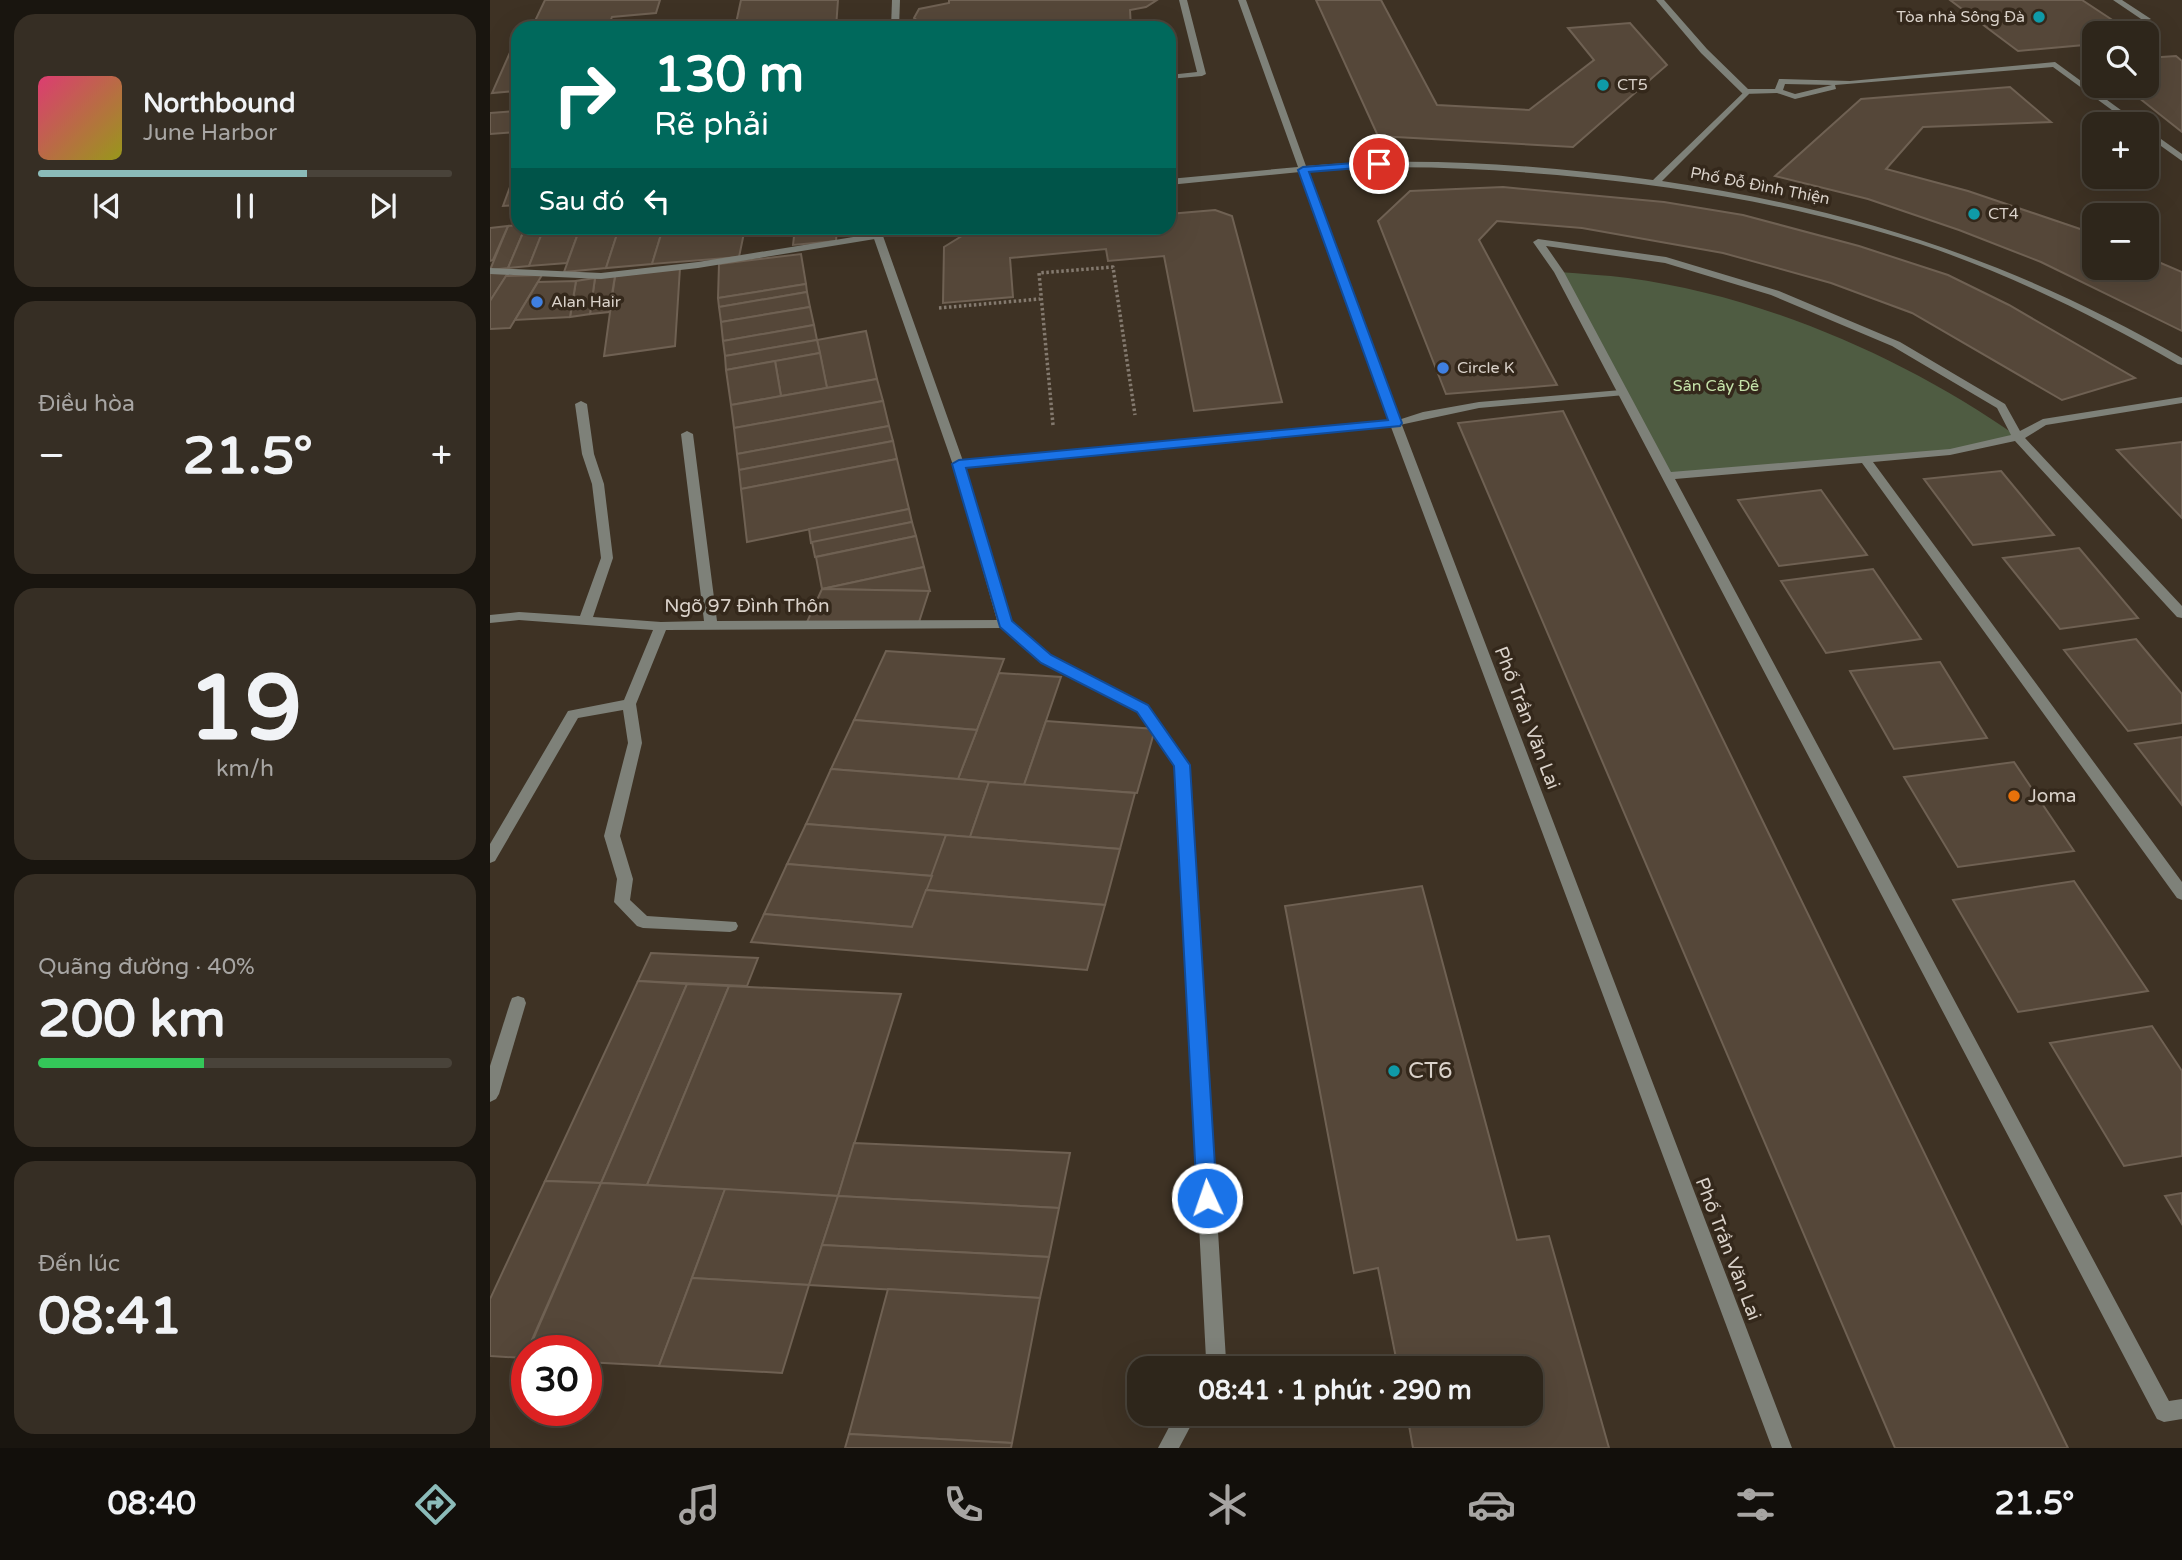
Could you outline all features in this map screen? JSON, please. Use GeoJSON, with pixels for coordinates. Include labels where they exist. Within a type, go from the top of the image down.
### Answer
{"type":"FeatureCollection","features":[{"type":"Feature","properties":{"kind":"street"},"geometry":{"type":"LineString","coordinates":[[896,21],[897,0]]}},
{"type":"Feature","properties":{"kind":"street"},"geometry":{"type":"LineString","coordinates":[[1176,76],[1202,74],[1183,0]]}},
{"type":"Feature","properties":{"kind":"street","name":"Phố Trần Văn Lai"},"geometry":{"type":"LineString","coordinates":[[1242,0],[1395,423],[1782,1448]]}},
{"type":"Feature","properties":{"kind":"street"},"geometry":{"type":"LineString","coordinates":[[1660,0],[1704,51],[1746,92]]}},
{"type":"Feature","properties":{"kind":"street"},"geometry":{"type":"LineString","coordinates":[[2118,0],[2147,19]]}},
{"type":"Feature","properties":{"kind":"street"},"geometry":{"type":"LineString","coordinates":[[1778,91],[1783,81],[1850,83],[2055,64],[2120,112]]}},
{"type":"Feature","properties":{"kind":"street"},"geometry":{"type":"LineString","coordinates":[[1656,182],[1746,92],[1778,91],[1795,97],[1850,83]]}},
{"type":"Feature","properties":{"kind":"street"},"geometry":{"type":"LineString","coordinates":[[2159,141],[2182,158]]}},
{"type":"Feature","properties":{"kind":"street","name":"Phố Đỗ Đình Thiện"},"geometry":{"type":"LineString","coordinates":[[1176,181],[1373,164],[1443,165],[1549,171],[1656,182],[1777,203],[1934,246],[2028,283],[2132,333],[2182,362]]}},
{"type":"Feature","properties":{"kind":"street"},"geometry":{"type":"LineString","coordinates":[[490,271],[601,276],[698,265],[862,235]]}},
{"type":"Feature","properties":{"kind":"street"},"geometry":{"type":"LineString","coordinates":[[879,235],[959,464],[1005,624],[1046,659],[1142,709],[1182,765],[1216,1356]]}},
{"type":"Feature","properties":{"kind":"street"},"geometry":{"type":"LineString","coordinates":[[2182,614],[2018,437],[2001,406],[1896,344],[1775,293],[1666,260],[1538,242],[1559,272],[2164,1412],[2182,1409]]}},
{"type":"Feature","properties":{"kind":"street"},"geometry":{"type":"LineString","coordinates":[[959,464],[1395,423],[1433,411],[1466,406],[1621,393]]}},
{"type":"Feature","properties":{"kind":"street"},"geometry":{"type":"LineString","coordinates":[[1668,476],[1950,452],[2018,437],[2043,422],[2182,400]]}},
{"type":"Feature","properties":{"kind":"street"},"geometry":{"type":"LineString","coordinates":[[581,404],[588,454],[598,484],[607,558],[585,620]]}},
{"type":"Feature","properties":{"kind":"street"},"geometry":{"type":"LineString","coordinates":[[687,434],[712,626]]}},
{"type":"Feature","properties":{"kind":"street"},"geometry":{"type":"LineString","coordinates":[[1864,458],[2182,894]]}},
{"type":"Feature","properties":{"kind":"street","name":"Ngõ 97 Đình Thôn"},"geometry":{"type":"LineString","coordinates":[[490,619],[519,616],[661,626],[1005,624]]}},
{"type":"Feature","properties":{"kind":"street"},"geometry":{"type":"LineString","coordinates":[[661,626],[629,704],[635,743],[612,836],[625,878],[622,902],[643,922],[730,926]]}},
{"type":"Feature","properties":{"kind":"street"},"geometry":{"type":"LineString","coordinates":[[490,857],[573,714],[629,704]]}},
{"type":"Feature","properties":{"kind":"street"},"geometry":{"type":"LineString","coordinates":[[490,1094],[518,1003]]}},
{"type":"Feature","properties":{"kind":"street"},"geometry":{"type":"LineString","coordinates":[[1168,1448],[1180,1426]]}},
{"type":"Feature","properties":{"kind":"path"},"geometry":{"type":"LineString","coordinates":[[1053,427],[1038,273],[1112,267],[1135,419]]}},
{"type":"Feature","properties":{"kind":"path"},"geometry":{"type":"LineString","coordinates":[[928,309],[1040,299]]}},
{"type":"Feature","properties":{"kind":"green space","name":"Sân Cây Đề"},"geometry":{"type":"Polygon","coordinates":[[[1559,272],[1628,278],[1679,287],[1731,299],[1782,316],[1882,357],[1975,409],[2018,437],[1950,452],[1668,476],[1559,272]]]}},
{"type":"Feature","properties":{"kind":"building"},"geometry":{"type":"Polygon","coordinates":[[[545,0],[660,0],[656,13],[612,17],[610,21],[535,21],[545,0]]]}},
{"type":"Feature","properties":{"kind":"building"},"geometry":{"type":"Polygon","coordinates":[[[741,0],[838,0],[836,21],[736,21],[741,0]]]}},
{"type":"Feature","properties":{"kind":"building"},"geometry":{"type":"Polygon","coordinates":[[[949,0],[1157,0],[1146,7],[1130,10],[1131,21],[918,21],[914,18],[919,9],[949,3],[949,0]]]}},
{"type":"Feature","properties":{"kind":"building","name":"CT5"},"geometry":{"type":"Polygon","coordinates":[[[1316,0],[1381,0],[1437,105],[1529,110],[1594,60],[1568,28],[1630,23],[1667,65],[1573,147],[1378,136],[1316,0]]]}},
{"type":"Feature","properties":{"kind":"building","name":"Tòa nhà Sông Đà"},"geometry":{"type":"Polygon","coordinates":[[[1950,0],[2082,0],[2114,21],[2082,21],[2082,45],[2018,51],[1950,0]]]}},
{"type":"Feature","properties":{"kind":"building"},"geometry":{"type":"Polygon","coordinates":[[[511,50],[511,92],[492,93],[511,50]]]}},
{"type":"Feature","properties":{"kind":"building"},"geometry":{"type":"Polygon","coordinates":[[[2176,56],[2182,61],[2182,132],[2139,98],[2159,98],[2159,57],[2176,56]]]}},
{"type":"Feature","properties":{"kind":"building","name":"CT4"},"geometry":{"type":"Polygon","coordinates":[[[2010,87],[2051,122],[1923,127],[1886,169],[1968,191],[2082,230],[2082,280],[2159,280],[2159,262],[2182,272],[2182,331],[2041,262],[1959,230],[1868,199],[1775,176],[1861,99],[2010,87]]]}},
{"type":"Feature","properties":{"kind":"building"},"geometry":{"type":"Polygon","coordinates":[[[511,112],[511,132],[490,134],[490,113],[511,112]]]}},
{"type":"Feature","properties":{"kind":"building"},"geometry":{"type":"Polygon","coordinates":[[[511,184],[511,205],[503,206],[511,184]]]}},
{"type":"Feature","properties":{"kind":"building"},"geometry":{"type":"Polygon","coordinates":[[[1503,187],[1664,202],[1743,215],[1859,246],[1948,275],[2009,305],[2135,378],[2062,400],[1912,313],[1831,283],[1723,253],[1582,228],[1497,221],[1479,240],[1557,385],[1446,394],[1378,221],[1410,191],[1503,187]]]}},
{"type":"Feature","properties":{"kind":"building"},"geometry":{"type":"Polygon","coordinates":[[[1215,210],[1232,216],[1282,402],[1194,411],[1164,256],[1108,261],[1106,249],[1010,258],[1013,297],[943,303],[944,247],[964,235],[1176,235],[1176,213],[1215,210]]]}},
{"type":"Feature","properties":{"kind":"building"},"geometry":{"type":"Polygon","coordinates":[[[508,226],[511,226],[511,235],[522,235],[508,268],[490,270],[508,226]]]}},
{"type":"Feature","properties":{"kind":"building"},"geometry":{"type":"Polygon","coordinates":[[[508,226],[493,260],[490,261],[490,228],[508,226]]]}},
{"type":"Feature","properties":{"kind":"building"},"geometry":{"type":"Polygon","coordinates":[[[522,235],[541,235],[529,266],[508,268],[522,235]]]}},
{"type":"Feature","properties":{"kind":"building"},"geometry":{"type":"Polygon","coordinates":[[[541,235],[577,235],[567,263],[529,266],[541,235]]]}},
{"type":"Feature","properties":{"kind":"building"},"geometry":{"type":"Polygon","coordinates":[[[577,235],[617,235],[606,268],[564,272],[577,235]]]}},
{"type":"Feature","properties":{"kind":"building"},"geometry":{"type":"Polygon","coordinates":[[[617,235],[661,235],[652,264],[606,268],[617,235]]]}},
{"type":"Feature","properties":{"kind":"building"},"geometry":{"type":"Polygon","coordinates":[[[661,235],[744,235],[739,257],[652,264],[661,235]]]}},
{"type":"Feature","properties":{"kind":"building"},"geometry":{"type":"Polygon","coordinates":[[[794,235],[836,235],[836,241],[793,245],[794,235]]]}},
{"type":"Feature","properties":{"kind":"building"},"geometry":{"type":"Polygon","coordinates":[[[801,254],[806,284],[718,298],[719,264],[801,254]]]}},
{"type":"Feature","properties":{"kind":"building"},"geometry":{"type":"Polygon","coordinates":[[[680,268],[675,346],[604,356],[615,276],[680,268]]]}},
{"type":"Feature","properties":{"kind":"building"},"geometry":{"type":"Polygon","coordinates":[[[490,273],[508,273],[490,301],[490,273]]]}},
{"type":"Feature","properties":{"kind":"building"},"geometry":{"type":"Polygon","coordinates":[[[542,275],[510,328],[490,329],[490,301],[506,276],[542,275]]]}},
{"type":"Feature","properties":{"kind":"building"},"geometry":{"type":"Polygon","coordinates":[[[615,276],[609,312],[590,314],[595,278],[615,276]]]}},
{"type":"Feature","properties":{"kind":"building"},"geometry":{"type":"Polygon","coordinates":[[[595,278],[590,314],[570,317],[576,281],[595,278]]]}},
{"type":"Feature","properties":{"kind":"building"},"geometry":{"type":"Polygon","coordinates":[[[576,281],[570,317],[515,320],[538,282],[576,281]]]}},
{"type":"Feature","properties":{"kind":"building"},"geometry":{"type":"Polygon","coordinates":[[[806,284],[807,292],[719,307],[718,298],[806,284]]]}},
{"type":"Feature","properties":{"kind":"building"},"geometry":{"type":"Polygon","coordinates":[[[807,292],[810,307],[721,322],[719,307],[807,292]]]}},
{"type":"Feature","properties":{"kind":"building"},"geometry":{"type":"Polygon","coordinates":[[[810,307],[814,325],[723,341],[721,322],[810,307]]]}},
{"type":"Feature","properties":{"kind":"building"},"geometry":{"type":"Polygon","coordinates":[[[814,325],[817,340],[725,356],[723,341],[814,325]]]}},
{"type":"Feature","properties":{"kind":"building"},"geometry":{"type":"Polygon","coordinates":[[[866,331],[877,379],[827,388],[817,340],[866,331]]]}},
{"type":"Feature","properties":{"kind":"building"},"geometry":{"type":"Polygon","coordinates":[[[817,340],[820,353],[726,370],[725,356],[817,340]]]}},
{"type":"Feature","properties":{"kind":"building"},"geometry":{"type":"Polygon","coordinates":[[[820,353],[827,388],[781,396],[775,361],[820,353]]]}},
{"type":"Feature","properties":{"kind":"building"},"geometry":{"type":"Polygon","coordinates":[[[775,361],[781,396],[731,405],[726,370],[775,361]]]}},
{"type":"Feature","properties":{"kind":"building"},"geometry":{"type":"Polygon","coordinates":[[[877,379],[883,401],[734,428],[731,405],[877,379]]]}},
{"type":"Feature","properties":{"kind":"building"},"geometry":{"type":"Polygon","coordinates":[[[883,401],[889,426],[737,454],[734,428],[883,401]]]}},
{"type":"Feature","properties":{"kind":"building"},"geometry":{"type":"Polygon","coordinates":[[[1563,411],[2068,1448],[1895,1448],[1458,423],[1563,411]]]}},
{"type":"Feature","properties":{"kind":"building"},"geometry":{"type":"Polygon","coordinates":[[[889,426],[893,441],[739,470],[737,454],[889,426]]]}},
{"type":"Feature","properties":{"kind":"building"},"geometry":{"type":"Polygon","coordinates":[[[893,441],[897,459],[741,489],[739,470],[893,441]]]}},
{"type":"Feature","properties":{"kind":"building"},"geometry":{"type":"Polygon","coordinates":[[[2182,442],[2182,518],[2117,450],[2182,442]]]}},
{"type":"Feature","properties":{"kind":"building"},"geometry":{"type":"Polygon","coordinates":[[[897,459],[909,509],[747,542],[741,489],[897,459]]]}},
{"type":"Feature","properties":{"kind":"building"},"geometry":{"type":"Polygon","coordinates":[[[2001,471],[2054,535],[1973,545],[1924,479],[2001,471]]]}},
{"type":"Feature","properties":{"kind":"building"},"geometry":{"type":"Polygon","coordinates":[[[1821,490],[1867,555],[1779,566],[1738,500],[1821,490]]]}},
{"type":"Feature","properties":{"kind":"building"},"geometry":{"type":"Polygon","coordinates":[[[909,509],[912,522],[811,543],[809,529],[909,509]]]}},
{"type":"Feature","properties":{"kind":"building"},"geometry":{"type":"Polygon","coordinates":[[[912,522],[916,536],[815,557],[812,542],[912,522]]]}},
{"type":"Feature","properties":{"kind":"building"},"geometry":{"type":"Polygon","coordinates":[[[916,536],[924,567],[822,589],[816,557],[916,536]]]}},
{"type":"Feature","properties":{"kind":"building"},"geometry":{"type":"Polygon","coordinates":[[[2079,548],[2138,618],[2060,629],[2003,558],[2079,548]]]}},
{"type":"Feature","properties":{"kind":"building"},"geometry":{"type":"Polygon","coordinates":[[[924,567],[930,591],[822,589],[924,567]]]}},
{"type":"Feature","properties":{"kind":"building"},"geometry":{"type":"Polygon","coordinates":[[[1873,569],[1921,639],[1826,653],[1781,581],[1873,569]]]}},
{"type":"Feature","properties":{"kind":"building"},"geometry":{"type":"Polygon","coordinates":[[[822,589],[929,591],[919,622],[807,622],[822,589]]]}},
{"type":"Feature","properties":{"kind":"building"},"geometry":{"type":"Polygon","coordinates":[[[2136,639],[2182,694],[2182,723],[2128,731],[2064,650],[2136,639]]]}},
{"type":"Feature","properties":{"kind":"building"},"geometry":{"type":"Polygon","coordinates":[[[886,651],[1004,659],[977,730],[854,720],[886,651]]]}},
{"type":"Feature","properties":{"kind":"building"},"geometry":{"type":"Polygon","coordinates":[[[1940,662],[1987,738],[1894,749],[1850,671],[1940,662]]]}},
{"type":"Feature","properties":{"kind":"building"},"geometry":{"type":"Polygon","coordinates":[[[999,673],[1061,677],[1024,785],[958,779],[999,673]]]}},
{"type":"Feature","properties":{"kind":"building"},"geometry":{"type":"Polygon","coordinates":[[[854,720],[977,730],[958,779],[831,769],[854,720]]]}},
{"type":"Feature","properties":{"kind":"building"},"geometry":{"type":"Polygon","coordinates":[[[1046,721],[1155,729],[1137,793],[1024,785],[1046,721]]]}},
{"type":"Feature","properties":{"kind":"building"},"geometry":{"type":"Polygon","coordinates":[[[2182,737],[2182,805],[2135,744],[2182,737]]]}},
{"type":"Feature","properties":{"kind":"building"},"geometry":{"type":"Polygon","coordinates":[[[2014,762],[2074,851],[1958,867],[1904,777],[2014,762]]]}},
{"type":"Feature","properties":{"kind":"building"},"geometry":{"type":"Polygon","coordinates":[[[831,769],[989,782],[970,837],[806,824],[831,769]]]}},
{"type":"Feature","properties":{"kind":"building"},"geometry":{"type":"Polygon","coordinates":[[[989,782],[1135,793],[1120,849],[970,837],[989,782]]]}},
{"type":"Feature","properties":{"kind":"building"},"geometry":{"type":"Polygon","coordinates":[[[806,824],[946,835],[932,876],[787,864],[806,824]]]}},
{"type":"Feature","properties":{"kind":"building"},"geometry":{"type":"Polygon","coordinates":[[[946,835],[1120,849],[1105,905],[926,890],[946,835]]]}},
{"type":"Feature","properties":{"kind":"building"},"geometry":{"type":"Polygon","coordinates":[[[787,864],[932,876],[912,927],[764,914],[787,864]]]}},
{"type":"Feature","properties":{"kind":"building"},"geometry":{"type":"Polygon","coordinates":[[[2074,881],[2148,991],[2018,1012],[1953,900],[2074,881]]]}},
{"type":"Feature","properties":{"kind":"building","name":"CT6"},"geometry":{"type":"Polygon","coordinates":[[[1422,886],[1517,1240],[1549,1236],[1609,1448],[1413,1448],[1409,1426],[1543,1426],[1543,1356],[1396,1356],[1378,1268],[1354,1273],[1285,906],[1422,886]]]}},
{"type":"Feature","properties":{"kind":"building"},"geometry":{"type":"Polygon","coordinates":[[[926,890],[1105,905],[1087,970],[751,942],[764,914],[912,927],[926,890]]]}},
{"type":"Feature","properties":{"kind":"building"},"geometry":{"type":"Polygon","coordinates":[[[651,953],[758,958],[747,986],[638,981],[651,953]]]}},
{"type":"Feature","properties":{"kind":"building"},"geometry":{"type":"Polygon","coordinates":[[[638,981],[687,984],[601,1183],[545,1181],[638,981]]]}},
{"type":"Feature","properties":{"kind":"building"},"geometry":{"type":"Polygon","coordinates":[[[687,984],[729,986],[647,1185],[601,1183],[687,984]]]}},
{"type":"Feature","properties":{"kind":"building"},"geometry":{"type":"Polygon","coordinates":[[[729,986],[901,994],[838,1196],[647,1185],[729,986]]]}},
{"type":"Feature","properties":{"kind":"building"},"geometry":{"type":"Polygon","coordinates":[[[2152,1026],[2182,1071],[2182,1156],[2124,1166],[2050,1043],[2152,1026]]]}},
{"type":"Feature","properties":{"kind":"building"},"geometry":{"type":"Polygon","coordinates":[[[854,1143],[1070,1153],[1059,1208],[838,1196],[854,1143]]]}},
{"type":"Feature","properties":{"kind":"building"},"geometry":{"type":"Polygon","coordinates":[[[545,1181],[601,1183],[534,1335],[511,1335],[511,1357],[490,1356],[490,1299],[545,1181]]]}},
{"type":"Feature","properties":{"kind":"building"},"geometry":{"type":"Polygon","coordinates":[[[601,1183],[725,1189],[659,1366],[602,1363],[602,1335],[535,1335],[601,1183]]]}},
{"type":"Feature","properties":{"kind":"building"},"geometry":{"type":"Polygon","coordinates":[[[725,1189],[838,1196],[809,1285],[692,1278],[725,1189]]]}},
{"type":"Feature","properties":{"kind":"building"},"geometry":{"type":"Polygon","coordinates":[[[2182,1193],[2182,1224],[2165,1196],[2182,1193]]]}},
{"type":"Feature","properties":{"kind":"building"},"geometry":{"type":"Polygon","coordinates":[[[838,1196],[1059,1208],[1049,1257],[822,1245],[838,1196]]]}},
{"type":"Feature","properties":{"kind":"building"},"geometry":{"type":"Polygon","coordinates":[[[822,1245],[1049,1257],[1040,1298],[809,1285],[822,1245]]]}},
{"type":"Feature","properties":{"kind":"building"},"geometry":{"type":"Polygon","coordinates":[[[692,1278],[809,1285],[782,1373],[659,1366],[692,1278]]]}},
{"type":"Feature","properties":{"kind":"building"},"geometry":{"type":"Polygon","coordinates":[[[888,1289],[1040,1298],[1012,1443],[849,1434],[888,1289]]]}},
{"type":"Feature","properties":{"kind":"building"},"geometry":{"type":"Polygon","coordinates":[[[849,1434],[1012,1443],[1011,1448],[845,1448],[849,1434]]]}},
{"type":"Feature","properties":{"kind":"place","name":"Tòa nhà Sông Đà"},"geometry":{"type":"Point","coordinates":[2039,17]}},
{"type":"Feature","properties":{"kind":"place","name":"CT5"},"geometry":{"type":"Point","coordinates":[1603,85]}},
{"type":"Feature","properties":{"kind":"place","name":"CT4"},"geometry":{"type":"Point","coordinates":[1974,214]}},
{"type":"Feature","properties":{"kind":"place","name":"Alan Hair"},"geometry":{"type":"Point","coordinates":[537,302]}},
{"type":"Feature","properties":{"kind":"place","name":"Circle K"},"geometry":{"type":"Point","coordinates":[1443,368]}},
{"type":"Feature","properties":{"kind":"place","name":"Joma"},"geometry":{"type":"Point","coordinates":[2014,796]}},
{"type":"Feature","properties":{"kind":"place","name":"CT6"},"geometry":{"type":"Point","coordinates":[1394,1071]}},
{"type":"Feature","properties":{"kind":"route"},"geometry":{"type":"LineString","coordinates":[[1207,1198],[1182,765],[1142,709],[1046,659],[1005,624],[959,464],[1395,423],[1303,170],[1379,164]]}}]}
